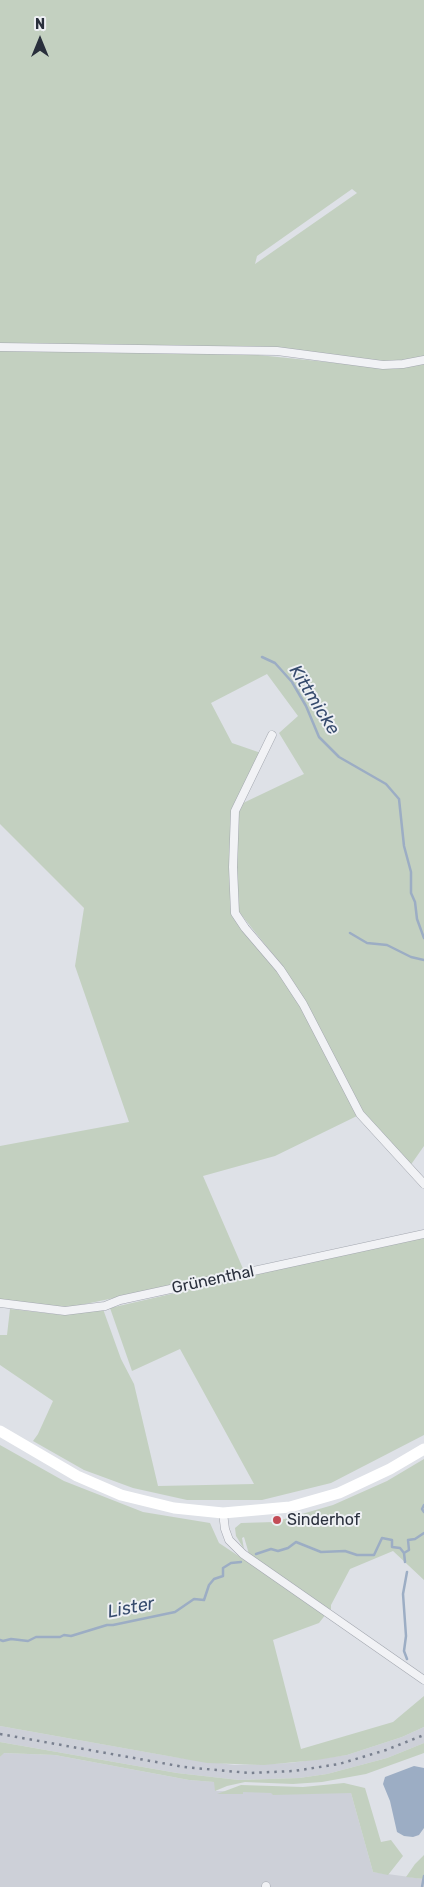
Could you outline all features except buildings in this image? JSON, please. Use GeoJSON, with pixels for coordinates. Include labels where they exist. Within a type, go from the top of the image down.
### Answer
{"type":"FeatureCollection","features":[{"type":"Feature","properties":{"kind":"main road"},"geometry":{"type":"LineString","coordinates":[[0,1431],[77,1476],[121,1495],[174,1508],[223,1513],[290,1507],[339,1493],[390,1469],[424,1449]]}},
{"type":"Feature","properties":{"kind":"street"},"geometry":{"type":"LineString","coordinates":[[0,347],[277,351],[383,365],[424,360]]}},
{"type":"Feature","properties":{"kind":"street"},"geometry":{"type":"LineString","coordinates":[[272,735],[235,811],[233,867],[236,913],[245,928],[280,969],[303,1004],[360,1114],[424,1184]]}},
{"type":"Feature","properties":{"kind":"street","name":"Grünenthal"},"geometry":{"type":"LineString","coordinates":[[0,1303],[65,1311],[105,1306],[120,1300],[424,1234]]}},
{"type":"Feature","properties":{"kind":"street"},"geometry":{"type":"LineString","coordinates":[[223,1513],[225,1529],[229,1540],[243,1554],[424,1680]]}},
{"type":"Feature","properties":{"kind":"shaded area"},"geometry":{"type":"Polygon","coordinates":[[[0,1726],[174,1757],[234,1765],[290,1763],[347,1755],[402,1737],[424,1727],[424,1743],[387,1758],[327,1774],[299,1778],[239,1780],[177,1773],[0,1742],[0,1726]]]}},
{"type":"Feature","properties":{"kind":"shaded area"},"geometry":{"type":"Polygon","coordinates":[[[3,1753],[55,1755],[189,1780],[215,1782],[216,1791],[351,1793],[373,1872],[424,1879],[424,1887],[0,1887],[0,1757],[3,1753]]]}},
{"type":"Feature","properties":{"kind":"green space"},"geometry":{"type":"Polygon","coordinates":[[[0,0],[424,0],[424,357],[409,361],[383,362],[315,353],[0,344],[0,0]],[[352,189],[257,256],[255,264],[357,193],[352,189]]]}},
{"type":"Feature","properties":{"kind":"green space"},"geometry":{"type":"Polygon","coordinates":[[[0,349],[258,355],[396,369],[424,361],[424,1146],[410,1166],[362,1113],[283,967],[239,912],[236,897],[237,814],[241,804],[304,774],[279,733],[298,716],[267,674],[211,703],[232,743],[261,753],[234,806],[234,917],[278,971],[300,1006],[359,1115],[275,1156],[203,1176],[244,1271],[66,1308],[0,1300],[0,1146],[129,1122],[75,966],[84,908],[0,824],[0,349]]]}},
{"type":"Feature","properties":{"kind":"green space"},"geometry":{"type":"Polygon","coordinates":[[[424,1236],[424,1435],[331,1483],[262,1500],[187,1500],[133,1488],[84,1470],[33,1441],[53,1401],[0,1365],[0,1335],[7,1335],[10,1309],[64,1315],[103,1309],[121,1359],[134,1384],[158,1486],[254,1484],[180,1349],[132,1371],[110,1308],[424,1236]]]}},
{"type":"Feature","properties":{"kind":"green space"},"geometry":{"type":"Polygon","coordinates":[[[0,1445],[64,1481],[143,1512],[210,1523],[219,1543],[326,1614],[319,1623],[273,1640],[301,1749],[393,1722],[424,1696],[424,1727],[402,1737],[347,1755],[264,1765],[207,1763],[0,1726],[0,1445]]]}},
{"type":"Feature","properties":{"kind":"green space"},"geometry":{"type":"Polygon","coordinates":[[[424,1459],[424,1580],[393,1551],[350,1569],[331,1605],[331,1609],[327,1610],[249,1554],[244,1537],[242,1538],[244,1549],[236,1536],[235,1528],[241,1523],[274,1522],[333,1505],[387,1481],[424,1459]]]}},
{"type":"Feature","properties":{"kind":"green space"},"geometry":{"type":"Polygon","coordinates":[[[0,1742],[177,1773],[239,1780],[299,1778],[327,1774],[387,1758],[424,1743],[424,1753],[366,1774],[322,1782],[293,1784],[245,1782],[215,1791],[214,1782],[189,1780],[55,1755],[4,1753],[0,1757],[0,1742]]]}},
{"type":"Feature","properties":{"kind":"green space"},"geometry":{"type":"Polygon","coordinates":[[[344,1783],[365,1788],[381,1842],[391,1840],[403,1856],[388,1875],[373,1872],[351,1793],[273,1795],[271,1793],[243,1792],[243,1794],[217,1794],[241,1785],[303,1787],[344,1783]]]}},
{"type":"Feature","properties":{"kind":"green space"},"geometry":{"type":"Polygon","coordinates":[[[424,1855],[424,1879],[406,1877],[415,1864],[424,1855]]]}},
{"type":"Feature","properties":{"kind":"water"},"geometry":{"type":"Polygon","coordinates":[[[414,1766],[424,1768],[424,1828],[419,1835],[413,1837],[404,1836],[397,1832],[390,1801],[383,1784],[385,1777],[414,1766]]]}},
{"type":"Feature","properties":{"kind":"waterway","name":"Kittmicke"},"geometry":{"type":"LineString","coordinates":[[262,657],[275,663],[292,682],[306,706],[319,737],[339,757],[386,784],[399,799],[404,846],[411,872],[411,893],[424,938]]}},
{"type":"Feature","properties":{"kind":"waterway"},"geometry":{"type":"LineString","coordinates":[[350,933],[367,943],[387,945],[411,957],[424,960]]}},
{"type":"Feature","properties":{"kind":"waterway","name":"Lister"},"geometry":{"type":"LineString","coordinates":[[424,1505],[422,1509],[424,1512]]}},
{"type":"Feature","properties":{"kind":"waterway","name":"Lister"},"geometry":{"type":"LineString","coordinates":[[256,1554],[271,1549],[278,1551],[288,1548],[296,1542],[321,1552],[345,1551],[357,1555],[374,1555],[382,1538],[392,1540],[392,1547],[400,1548],[404,1553],[409,1550],[408,1540],[415,1539],[424,1533]]}},
{"type":"Feature","properties":{"kind":"waterway"},"geometry":{"type":"LineString","coordinates":[[404,1553],[405,1562]]}},
{"type":"Feature","properties":{"kind":"waterway","name":"Lister"},"geometry":{"type":"LineString","coordinates":[[0,1640],[28,1641],[36,1637],[71,1636],[107,1625],[175,1612],[194,1599],[204,1600],[209,1585],[214,1579],[223,1576],[223,1568],[231,1563],[241,1562]]}},
{"type":"Feature","properties":{"kind":"waterway"},"geometry":{"type":"LineString","coordinates":[[407,1572],[403,1594],[406,1636],[404,1651],[407,1659]]}},
{"type":"Feature","properties":{"kind":"waterway"},"geometry":{"type":"LineString","coordinates":[[422,1887],[424,1876]]}},
{"type":"Feature","properties":{"kind":"railway"},"geometry":{"type":"LineString","coordinates":[[0,1734],[184,1767],[249,1773],[294,1771],[339,1764],[386,1750],[424,1735]]}},
{"type":"Feature","properties":{"kind":"place","name":"Sinderhof"},"geometry":{"type":"Point","coordinates":[277,1520]}}]}
